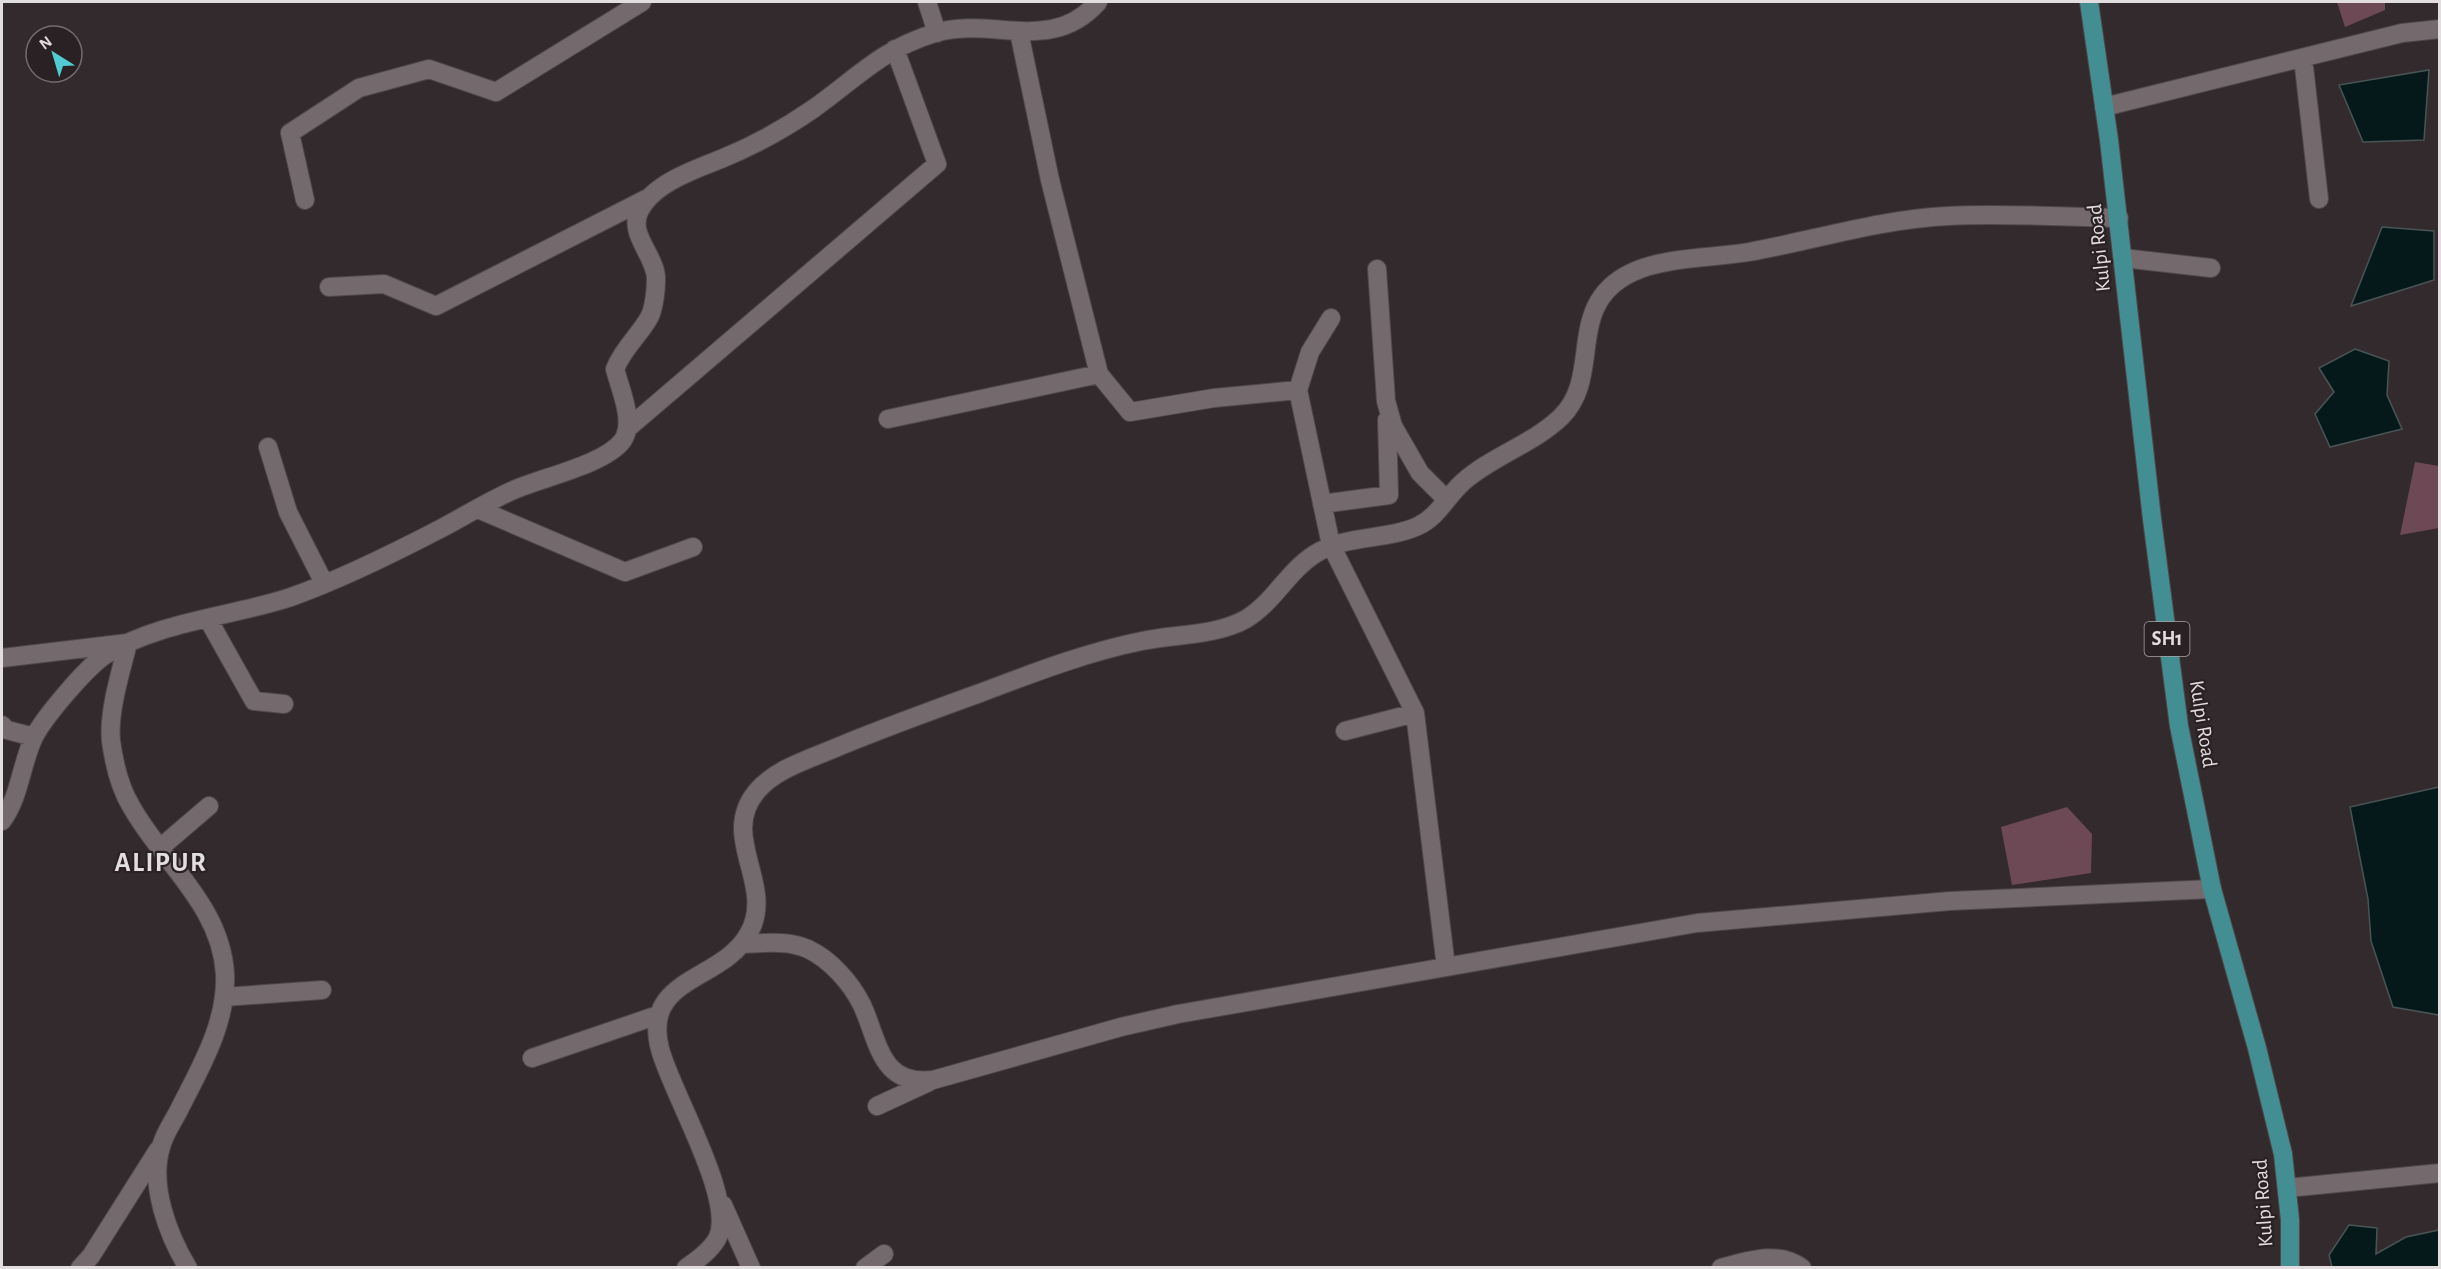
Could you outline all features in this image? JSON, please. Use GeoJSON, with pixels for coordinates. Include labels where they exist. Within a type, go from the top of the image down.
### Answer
{"type":"FeatureCollection","features":[{"type":"Feature","properties":{"kind":"main road","name":"Kulpi Road"},"geometry":{"type":"LineString","coordinates":[[2089,2],[2119,218],[2179,726],[2212,889],[2271,1102],[2283,1154],[2287,1188],[2290,1268]]}},
{"type":"Feature","properties":{"kind":"street"},"geometry":{"type":"LineString","coordinates":[[305,200],[290,134],[359,88],[429,69],[496,92],[642,2]]}},
{"type":"Feature","properties":{"kind":"street"},"geometry":{"type":"LineString","coordinates":[[927,2],[937,33]]}},
{"type":"Feature","properties":{"kind":"street"},"geometry":{"type":"LineString","coordinates":[[329,287],[384,284],[436,306],[647,198],[696,169],[771,135],[813,109],[871,63],[896,48],[937,33],[976,29],[1019,32],[1069,26],[1098,2]]}},
{"type":"Feature","properties":{"kind":"street"},"geometry":{"type":"LineString","coordinates":[[2104,107],[2402,33],[2439,29]]}},
{"type":"Feature","properties":{"kind":"street"},"geometry":{"type":"LineString","coordinates":[[1019,32],[1050,180],[1099,374],[1131,412],[1214,398],[1298,390]]}},
{"type":"Feature","properties":{"kind":"street"},"geometry":{"type":"LineString","coordinates":[[627,429],[937,164],[896,48]]}},
{"type":"Feature","properties":{"kind":"street"},"geometry":{"type":"LineString","coordinates":[[2303,58],[2319,199]]}},
{"type":"Feature","properties":{"kind":"street"},"geometry":{"type":"LineString","coordinates":[[2,658],[128,643],[291,597],[393,554],[515,490],[597,458],[622,441],[627,429],[626,411],[615,369],[629,342],[650,315],[656,279],[652,261],[636,229],[637,214],[647,198]]}},
{"type":"Feature","properties":{"kind":"street"},"geometry":{"type":"LineString","coordinates":[[751,1268],[658,1045],[658,1015],[671,993],[712,968],[744,944],[754,924],[759,905],[755,881],[744,848],[742,822],[748,805],[759,788],[783,770],[873,733],[1059,663],[1141,641],[1221,628],[1242,621],[1261,608],[1274,591],[1310,557],[1331,545],[1418,526],[1434,515],[1460,484],[1563,416],[1577,396],[1588,321],[1600,298],[1611,286],[1632,272],[1653,266],[1748,252],[1898,222],[1947,216],[2119,218]]}},
{"type":"Feature","properties":{"kind":"street"},"geometry":{"type":"LineString","coordinates":[[2123,258],[2211,268]]}},
{"type":"Feature","properties":{"kind":"street"},"geometry":{"type":"LineString","coordinates":[[1322,504],[1389,495],[1386,401],[1377,269]]}},
{"type":"Feature","properties":{"kind":"street"},"geometry":{"type":"LineString","coordinates":[[1330,318],[1310,352],[1298,390],[1331,545],[1415,712],[1446,967]]}},
{"type":"Feature","properties":{"kind":"street"},"geometry":{"type":"LineString","coordinates":[[888,419],[1099,374]]}},
{"type":"Feature","properties":{"kind":"street"},"geometry":{"type":"LineString","coordinates":[[1386,401],[1393,426],[1406,451],[1420,473],[1447,500]]}},
{"type":"Feature","properties":{"kind":"street"},"geometry":{"type":"LineString","coordinates":[[268,447],[288,512],[324,583]]}},
{"type":"Feature","properties":{"kind":"street"},"geometry":{"type":"LineString","coordinates":[[478,509],[625,572],[693,547]]}},
{"type":"Feature","properties":{"kind":"street"},"geometry":{"type":"LineString","coordinates":[[208,620],[254,701],[284,704]]}},
{"type":"Feature","properties":{"kind":"street"},"geometry":{"type":"LineString","coordinates":[[2,821],[14,799],[34,737],[55,707],[103,657],[128,643]]}},
{"type":"Feature","properties":{"kind":"street"},"geometry":{"type":"LineString","coordinates":[[80,1268],[91,1256],[161,1146],[218,1028],[224,997],[225,974],[221,953],[205,908],[129,804],[122,787],[111,739],[116,690],[128,643]]}},
{"type":"Feature","properties":{"kind":"street"},"geometry":{"type":"LineString","coordinates":[[1345,731],[1415,712]]}},
{"type":"Feature","properties":{"kind":"street"},"geometry":{"type":"LineString","coordinates":[[2,725],[8,730],[34,737]]}},
{"type":"Feature","properties":{"kind":"street"},"geometry":{"type":"LineString","coordinates":[[160,848],[209,806]]}},
{"type":"Feature","properties":{"kind":"street"},"geometry":{"type":"LineString","coordinates":[[744,944],[783,943],[807,948],[822,958],[851,986],[861,1004],[882,1056],[902,1078],[916,1082],[933,1080],[1155,1019],[1245,1001],[1697,923],[1950,901],[2212,889]]}},
{"type":"Feature","properties":{"kind":"street"},"geometry":{"type":"LineString","coordinates":[[224,997],[322,990]]}},
{"type":"Feature","properties":{"kind":"street"},"geometry":{"type":"LineString","coordinates":[[531,1058],[658,1015]]}},
{"type":"Feature","properties":{"kind":"street"},"geometry":{"type":"LineString","coordinates":[[877,1106],[933,1080]]}},
{"type":"Feature","properties":{"kind":"street"},"geometry":{"type":"LineString","coordinates":[[161,1146],[158,1182],[162,1203],[173,1239],[188,1268]]}},
{"type":"Feature","properties":{"kind":"street"},"geometry":{"type":"LineString","coordinates":[[2287,1188],[2439,1173]]}},
{"type":"Feature","properties":{"kind":"street"},"geometry":{"type":"LineString","coordinates":[[686,1268],[702,1257],[718,1238],[722,1219],[718,1192]]}},
{"type":"Feature","properties":{"kind":"street"},"geometry":{"type":"LineString","coordinates":[[865,1268],[884,1254]]}},
{"type":"Feature","properties":{"kind":"street"},"geometry":{"type":"LineString","coordinates":[[1721,1268],[1779,1257],[1792,1261],[1802,1268]]}},
{"type":"Feature","properties":{"kind":"shaded area"},"geometry":{"type":"Polygon","coordinates":[[[2337,2],[2385,2],[2385,10],[2345,27],[2337,2]]]}},
{"type":"Feature","properties":{"kind":"shaded area"},"geometry":{"type":"Polygon","coordinates":[[[2429,70],[2424,140],[2363,142],[2339,85],[2429,70]]]}},
{"type":"Feature","properties":{"kind":"shaded area"},"geometry":{"type":"Polygon","coordinates":[[[2382,227],[2434,231],[2434,280],[2351,306],[2382,227]]]}},
{"type":"Feature","properties":{"kind":"shaded area"},"geometry":{"type":"Polygon","coordinates":[[[2355,349],[2389,361],[2387,395],[2402,429],[2330,447],[2315,414],[2334,392],[2319,368],[2355,349]]]}},
{"type":"Feature","properties":{"kind":"shaded area"},"geometry":{"type":"Polygon","coordinates":[[[2415,462],[2439,466],[2439,528],[2400,535],[2415,462]]]}},
{"type":"Feature","properties":{"kind":"shaded area"},"geometry":{"type":"Polygon","coordinates":[[[2440,787],[2439,1015],[2393,1007],[2371,941],[2368,899],[2350,807],[2440,787]]]}},
{"type":"Feature","properties":{"kind":"shaded area"},"geometry":{"type":"Polygon","coordinates":[[[2067,807],[2092,834],[2091,873],[2012,885],[2001,827],[2067,807]]]}},
{"type":"Feature","properties":{"kind":"shaded area"},"geometry":{"type":"Polygon","coordinates":[[[2349,1225],[2377,1228],[2376,1254],[2406,1237],[2439,1230],[2439,1267],[2332,1267],[2329,1255],[2349,1225]]]}},
{"type":"Feature","properties":{"kind":"district","name":"ALIPUR"},"geometry":{"type":"Point","coordinates":[161,862]}}]}
